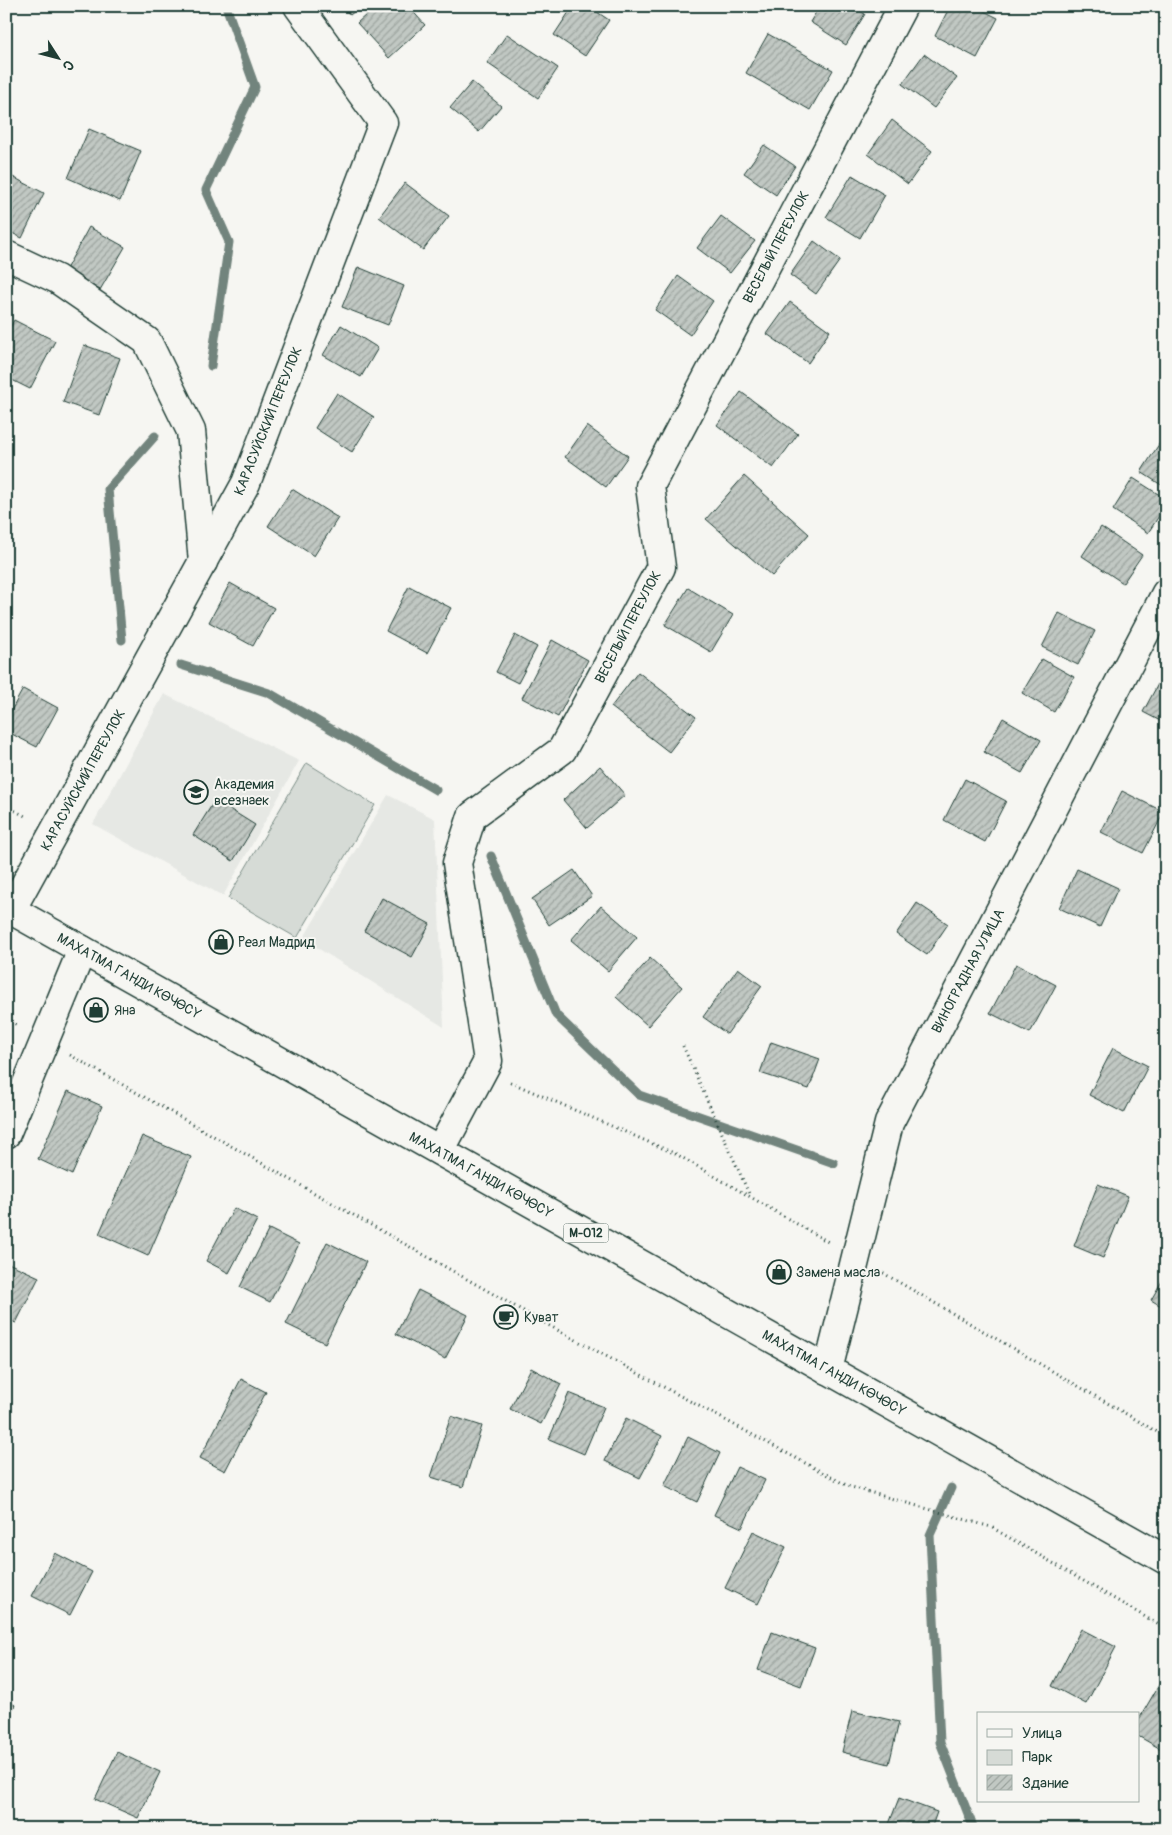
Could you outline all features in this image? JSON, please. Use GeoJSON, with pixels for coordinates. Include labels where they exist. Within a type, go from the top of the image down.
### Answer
{"type":"FeatureCollection","features":[{"type":"Feature","properties":{"kind":"street","name":"КАРАСУЙСКИЙ ПЕРЕУЛОК"},"geometry":{"type":"LineString","coordinates":[[9,908],[246,483],[383,123],[298,6]]}},
{"type":"Feature","properties":{"kind":"street","name":"ВЕСЕЛЫЙ ПЕРЕУЛОК"},"geometry":{"type":"LineString","coordinates":[[440,1151],[488,1061],[457,864],[472,816],[562,750],[661,567],[650,486],[903,6]]}},
{"type":"Feature","properties":{"kind":"street"},"geometry":{"type":"LineString","coordinates":[[6,255],[57,279],[147,341],[191,431],[203,562]]}},
{"type":"Feature","properties":{"kind":"street","name":"ВИНОГРАДНАЯ УЛИЦА"},"geometry":{"type":"LineString","coordinates":[[828,1370],[889,1123],[1166,594]]}},
{"type":"Feature","properties":{"kind":"street","name":"МАХАТМА ГАНДИ КӨЧӨСҮ"},"geometry":{"type":"LineString","coordinates":[[9,908],[1166,1560]]}},
{"type":"Feature","properties":{"kind":"street"},"geometry":{"type":"LineString","coordinates":[[6,1134],[82,950]]}},
{"type":"Feature","properties":{"kind":"path"},"geometry":{"type":"LineString","coordinates":[[6,1019],[550,1326],[848,1486],[991,1527],[1166,1629]]}},
{"type":"Feature","properties":{"kind":"path"},"geometry":{"type":"LineString","coordinates":[[683,1046],[750,1196]]}},
{"type":"Feature","properties":{"kind":"shaded area","name":"Академия всезнаек"},"geometry":{"type":"Polygon","coordinates":[[[164,694],[299,761],[223,896],[93,824],[164,694]]]}},
{"type":"Feature","properties":{"kind":"shaded area"},"geometry":{"type":"Polygon","coordinates":[[[388,795],[435,819],[444,1027],[303,939],[388,795]]]}},
{"type":"Feature","properties":{"kind":"green space"},"geometry":{"type":"Polygon","coordinates":[[[307,763],[375,805],[297,938],[228,898],[307,763]]]}},
{"type":"Feature","properties":{"kind":"building"},"geometry":{"type":"Polygon","coordinates":[[[343,6],[361,6],[350,15],[343,6]]]}},
{"type":"Feature","properties":{"kind":"building"},"geometry":{"type":"Polygon","coordinates":[[[376,6],[408,6],[425,25],[389,58],[357,23],[376,6]]]}},
{"type":"Feature","properties":{"kind":"building"},"geometry":{"type":"Polygon","coordinates":[[[573,6],[588,6],[609,20],[585,56],[554,35],[573,6]]]}},
{"type":"Feature","properties":{"kind":"building"},"geometry":{"type":"Polygon","coordinates":[[[820,6],[852,6],[865,14],[846,45],[810,22],[820,6]]]}},
{"type":"Feature","properties":{"kind":"building"},"geometry":{"type":"Polygon","coordinates":[[[950,6],[974,6],[998,18],[977,58],[935,36],[950,6]]]}},
{"type":"Feature","properties":{"kind":"building"},"geometry":{"type":"Polygon","coordinates":[[[507,34],[558,68],[538,98],[487,63],[507,34]]]}},
{"type":"Feature","properties":{"kind":"building"},"geometry":{"type":"Polygon","coordinates":[[[768,34],[833,70],[810,110],[746,73],[768,34]]]}},
{"type":"Feature","properties":{"kind":"building"},"geometry":{"type":"Polygon","coordinates":[[[924,54],[957,78],[934,108],[902,84],[924,54]]]}},
{"type":"Feature","properties":{"kind":"building"},"geometry":{"type":"Polygon","coordinates":[[[472,82],[501,106],[479,132],[450,108],[472,82]]]}},
{"type":"Feature","properties":{"kind":"building"},"geometry":{"type":"Polygon","coordinates":[[[892,120],[932,151],[908,184],[868,154],[892,120]]]}},
{"type":"Feature","properties":{"kind":"building"},"geometry":{"type":"Polygon","coordinates":[[[89,129],[141,151],[120,201],[68,178],[89,129]]]}},
{"type":"Feature","properties":{"kind":"building"},"geometry":{"type":"Polygon","coordinates":[[[764,145],[795,166],[776,195],[744,173],[764,145]]]}},
{"type":"Feature","properties":{"kind":"building"},"geometry":{"type":"Polygon","coordinates":[[[7,174],[44,193],[22,238],[6,230],[7,174]]]}},
{"type":"Feature","properties":{"kind":"building"},"geometry":{"type":"Polygon","coordinates":[[[852,175],[885,195],[860,238],[826,217],[852,175]]]}},
{"type":"Feature","properties":{"kind":"building"},"geometry":{"type":"Polygon","coordinates":[[[405,183],[449,216],[423,250],[379,217],[405,183]]]}},
{"type":"Feature","properties":{"kind":"building"},"geometry":{"type":"Polygon","coordinates":[[[721,216],[755,241],[730,273],[697,248],[721,216]]]}},
{"type":"Feature","properties":{"kind":"building"},"geometry":{"type":"Polygon","coordinates":[[[89,227],[125,247],[100,290],[65,271],[89,227]]]}},
{"type":"Feature","properties":{"kind":"building"},"geometry":{"type":"Polygon","coordinates":[[[814,241],[840,260],[816,294],[790,275],[814,241]]]}},
{"type":"Feature","properties":{"kind":"building"},"geometry":{"type":"Polygon","coordinates":[[[358,267],[404,286],[388,325],[342,307],[358,267]]]}},
{"type":"Feature","properties":{"kind":"building"},"geometry":{"type":"Polygon","coordinates":[[[678,276],[713,301],[690,335],[655,310],[678,276]]]}},
{"type":"Feature","properties":{"kind":"building"},"geometry":{"type":"Polygon","coordinates":[[[790,302],[830,331],[808,363],[767,334],[790,302]]]}},
{"type":"Feature","properties":{"kind":"building"},"geometry":{"type":"Polygon","coordinates":[[[14,320],[55,341],[30,389],[6,377],[6,335],[14,320]]]}},
{"type":"Feature","properties":{"kind":"building"},"geometry":{"type":"Polygon","coordinates":[[[341,325],[378,348],[361,377],[323,355],[341,325]]]}},
{"type":"Feature","properties":{"kind":"building"},"geometry":{"type":"Polygon","coordinates":[[[84,345],[120,358],[99,415],[63,402],[84,345]]]}},
{"type":"Feature","properties":{"kind":"building"},"geometry":{"type":"Polygon","coordinates":[[[741,392],[798,434],[773,468],[717,425],[741,392]]]}},
{"type":"Feature","properties":{"kind":"building"},"geometry":{"type":"Polygon","coordinates":[[[337,393],[374,417],[352,452],[315,428],[337,393]]]}},
{"type":"Feature","properties":{"kind":"building"},"geometry":{"type":"Polygon","coordinates":[[[587,426],[628,456],[606,487],[565,457],[587,426]]]}},
{"type":"Feature","properties":{"kind":"building"},"geometry":{"type":"Polygon","coordinates":[[[1166,436],[1166,488],[1141,472],[1166,436]]]}},
{"type":"Feature","properties":{"kind":"building"},"geometry":{"type":"Polygon","coordinates":[[[744,476],[809,534],[772,576],[706,519],[744,476]]]}},
{"type":"Feature","properties":{"kind":"building"},"geometry":{"type":"Polygon","coordinates":[[[1133,478],[1166,499],[1166,505],[1148,533],[1113,510],[1133,478]]]}},
{"type":"Feature","properties":{"kind":"building"},"geometry":{"type":"Polygon","coordinates":[[[292,489],[338,518],[314,556],[268,526],[292,489]]]}},
{"type":"Feature","properties":{"kind":"building"},"geometry":{"type":"Polygon","coordinates":[[[1101,527],[1142,555],[1123,583],[1082,556],[1101,527]]]}},
{"type":"Feature","properties":{"kind":"building"},"geometry":{"type":"Polygon","coordinates":[[[230,583],[274,608],[253,646],[209,622],[230,583]]]}},
{"type":"Feature","properties":{"kind":"building"},"geometry":{"type":"Polygon","coordinates":[[[409,586],[451,608],[427,653],[386,631],[409,586]]]}},
{"type":"Feature","properties":{"kind":"building"},"geometry":{"type":"Polygon","coordinates":[[[688,588],[733,615],[711,652],[665,625],[688,588]]]}},
{"type":"Feature","properties":{"kind":"building"},"geometry":{"type":"Polygon","coordinates":[[[1059,613],[1095,631],[1078,665],[1042,647],[1059,613]]]}},
{"type":"Feature","properties":{"kind":"building"},"geometry":{"type":"Polygon","coordinates":[[[515,635],[537,647],[518,683],[496,672],[515,635]]]}},
{"type":"Feature","properties":{"kind":"building"},"geometry":{"type":"Polygon","coordinates":[[[552,640],[588,660],[558,717],[522,698],[552,640]]]}},
{"type":"Feature","properties":{"kind":"building"},"geometry":{"type":"Polygon","coordinates":[[[1042,659],[1074,677],[1054,712],[1022,693],[1042,659]]]}},
{"type":"Feature","properties":{"kind":"building"},"geometry":{"type":"Polygon","coordinates":[[[1166,671],[1166,724],[1143,712],[1166,671]]]}},
{"type":"Feature","properties":{"kind":"building"},"geometry":{"type":"Polygon","coordinates":[[[638,672],[696,717],[669,752],[611,707],[638,672]]]}},
{"type":"Feature","properties":{"kind":"building"},"geometry":{"type":"Polygon","coordinates":[[[23,689],[58,708],[37,747],[6,731],[6,720],[23,689]]]}},
{"type":"Feature","properties":{"kind":"building"},"geometry":{"type":"Polygon","coordinates":[[[1003,718],[1041,740],[1022,773],[984,752],[1003,718]]]}},
{"type":"Feature","properties":{"kind":"building"},"geometry":{"type":"Polygon","coordinates":[[[600,766],[625,795],[587,828],[563,800],[600,766]]]}},
{"type":"Feature","properties":{"kind":"building"},"geometry":{"type":"Polygon","coordinates":[[[965,779],[1006,801],[985,842],[944,820],[965,779]]]}},
{"type":"Feature","properties":{"kind":"building"},"geometry":{"type":"Polygon","coordinates":[[[1122,791],[1164,812],[1143,853],[1101,832],[1122,791]]]}},
{"type":"Feature","properties":{"kind":"building"},"geometry":{"type":"Polygon","coordinates":[[[215,800],[255,825],[233,861],[193,835],[215,800]]]}},
{"type":"Feature","properties":{"kind":"building"},"geometry":{"type":"Polygon","coordinates":[[[1077,869],[1118,888],[1100,927],[1059,908],[1077,869]]]}},
{"type":"Feature","properties":{"kind":"building"},"geometry":{"type":"Polygon","coordinates":[[[574,870],[592,896],[549,925],[532,899],[574,870]]]}},
{"type":"Feature","properties":{"kind":"building"},"geometry":{"type":"Polygon","coordinates":[[[382,898],[430,924],[412,957],[364,931],[382,898]]]}},
{"type":"Feature","properties":{"kind":"building"},"geometry":{"type":"Polygon","coordinates":[[[917,903],[948,924],[927,955],[896,934],[917,903]]]}},
{"type":"Feature","properties":{"kind":"building"},"geometry":{"type":"Polygon","coordinates":[[[601,906],[637,937],[608,971],[571,940],[601,906]]]}},
{"type":"Feature","properties":{"kind":"building"},"geometry":{"type":"Polygon","coordinates":[[[650,958],[682,987],[648,1026],[616,997],[650,958]]]}},
{"type":"Feature","properties":{"kind":"building"},"geometry":{"type":"Polygon","coordinates":[[[1016,964],[1056,985],[1030,1033],[990,1013],[1016,964]]]}},
{"type":"Feature","properties":{"kind":"building"},"geometry":{"type":"Polygon","coordinates":[[[738,968],[762,986],[727,1034],[703,1017],[738,968]]]}},
{"type":"Feature","properties":{"kind":"building"},"geometry":{"type":"Polygon","coordinates":[[[771,1042],[820,1059],[809,1089],[760,1073],[771,1042]]]}},
{"type":"Feature","properties":{"kind":"building"},"geometry":{"type":"Polygon","coordinates":[[[1113,1048],[1148,1066],[1124,1113],[1089,1095],[1113,1048]]]}},
{"type":"Feature","properties":{"kind":"building"},"geometry":{"type":"Polygon","coordinates":[[[68,1091],[102,1106],[72,1175],[38,1159],[68,1091]]]}},
{"type":"Feature","properties":{"kind":"building"},"geometry":{"type":"Polygon","coordinates":[[[142,1136],[191,1157],[148,1256],[99,1234],[142,1136]]]}},
{"type":"Feature","properties":{"kind":"building"},"geometry":{"type":"Polygon","coordinates":[[[1098,1184],[1128,1196],[1103,1258],[1074,1246],[1098,1184]]]}},
{"type":"Feature","properties":{"kind":"building"},"geometry":{"type":"Polygon","coordinates":[[[234,1208],[257,1220],[229,1273],[206,1261],[234,1208]]]}},
{"type":"Feature","properties":{"kind":"building"},"geometry":{"type":"Polygon","coordinates":[[[269,1229],[299,1244],[270,1302],[240,1287],[269,1229]]]}},
{"type":"Feature","properties":{"kind":"building"},"geometry":{"type":"Polygon","coordinates":[[[327,1242],[366,1262],[325,1343],[286,1324],[327,1242]]]}},
{"type":"Feature","properties":{"kind":"building"},"geometry":{"type":"Polygon","coordinates":[[[6,1262],[39,1277],[16,1323],[6,1319],[6,1262]]]}},
{"type":"Feature","properties":{"kind":"building"},"geometry":{"type":"Polygon","coordinates":[[[1166,1274],[1166,1309],[1151,1300],[1166,1274]]]}},
{"type":"Feature","properties":{"kind":"building"},"geometry":{"type":"Polygon","coordinates":[[[418,1290],[468,1315],[445,1359],[396,1334],[418,1290]]]}},
{"type":"Feature","properties":{"kind":"building"},"geometry":{"type":"Polygon","coordinates":[[[531,1368],[561,1384],[541,1424],[510,1409],[531,1368]]]}},
{"type":"Feature","properties":{"kind":"building"},"geometry":{"type":"Polygon","coordinates":[[[241,1379],[266,1392],[225,1471],[200,1458],[241,1379]]]}},
{"type":"Feature","properties":{"kind":"building"},"geometry":{"type":"Polygon","coordinates":[[[569,1393],[604,1407],[584,1454],[549,1439],[569,1393]]]}},
{"type":"Feature","properties":{"kind":"building"},"geometry":{"type":"Polygon","coordinates":[[[451,1416],[482,1426],[463,1487],[431,1477],[451,1416]]]}},
{"type":"Feature","properties":{"kind":"building"},"geometry":{"type":"Polygon","coordinates":[[[626,1418],[662,1436],[640,1478],[605,1461],[626,1418]]]}},
{"type":"Feature","properties":{"kind":"building"},"geometry":{"type":"Polygon","coordinates":[[[688,1437],[720,1453],[697,1502],[664,1486],[688,1437]]]}},
{"type":"Feature","properties":{"kind":"building"},"geometry":{"type":"Polygon","coordinates":[[[737,1467],[765,1480],[742,1528],[714,1515],[737,1467]]]}},
{"type":"Feature","properties":{"kind":"building"},"geometry":{"type":"Polygon","coordinates":[[[753,1531],[786,1547],[758,1604],[725,1588],[753,1531]]]}},
{"type":"Feature","properties":{"kind":"building"},"geometry":{"type":"Polygon","coordinates":[[[55,1553],[92,1572],[70,1615],[32,1596],[55,1553]]]}},
{"type":"Feature","properties":{"kind":"building"},"geometry":{"type":"Polygon","coordinates":[[[1081,1629],[1116,1647],[1086,1704],[1052,1686],[1081,1629]]]}},
{"type":"Feature","properties":{"kind":"building"},"geometry":{"type":"Polygon","coordinates":[[[772,1632],[815,1648],[801,1686],[758,1670],[772,1632]]]}},
{"type":"Feature","properties":{"kind":"building"},"geometry":{"type":"Polygon","coordinates":[[[1163,1678],[1166,1679],[1166,1752],[1140,1737],[1140,1718],[1163,1678]]]}},
{"type":"Feature","properties":{"kind":"building"},"geometry":{"type":"Polygon","coordinates":[[[6,1700],[15,1705],[6,1722],[6,1700]]]}},
{"type":"Feature","properties":{"kind":"building"},"geometry":{"type":"Polygon","coordinates":[[[852,1711],[899,1722],[889,1764],[842,1752],[852,1711]]]}},
{"type":"Feature","properties":{"kind":"building"},"geometry":{"type":"Polygon","coordinates":[[[117,1752],[160,1772],[138,1818],[95,1799],[117,1752]]]}},
{"type":"Feature","properties":{"kind":"building"},"geometry":{"type":"Polygon","coordinates":[[[899,1798],[937,1812],[931,1829],[887,1829],[899,1798]]]}},
{"type":"Feature","properties":{"kind":"building"},"geometry":{"type":"Polygon","coordinates":[[[204,1822],[226,1829],[202,1829],[204,1822]]]}},
{"type":"Feature","properties":{"kind":"waterway"},"geometry":{"type":"LineString","coordinates":[[211,366],[229,242],[206,190],[255,87],[226,6]]}},
{"type":"Feature","properties":{"kind":"waterway"},"geometry":{"type":"LineString","coordinates":[[122,640],[108,489],[155,436]]}},
{"type":"Feature","properties":{"kind":"waterway"},"geometry":{"type":"LineString","coordinates":[[181,665],[269,693],[436,790]]}},
{"type":"Feature","properties":{"kind":"waterway"},"geometry":{"type":"LineString","coordinates":[[491,856],[556,1015],[639,1095],[834,1163]]}},
{"type":"Feature","properties":{"kind":"waterway"},"geometry":{"type":"LineString","coordinates":[[951,1488],[930,1535],[940,1742],[974,1829]]}},
{"type":"Feature","properties":{"kind":"place","name":"Академия всезнаек"},"geometry":{"type":"Point","coordinates":[196,792]}},
{"type":"Feature","properties":{"kind":"place","name":"Реал Мадрид"},"geometry":{"type":"Point","coordinates":[221,942]}},
{"type":"Feature","properties":{"kind":"place","name":"Яна"},"geometry":{"type":"Point","coordinates":[96,1010]}},
{"type":"Feature","properties":{"kind":"place","name":"Замена масла"},"geometry":{"type":"Point","coordinates":[779,1272]}},
{"type":"Feature","properties":{"kind":"place","name":"Куват"},"geometry":{"type":"Point","coordinates":[506,1317]}}]}
